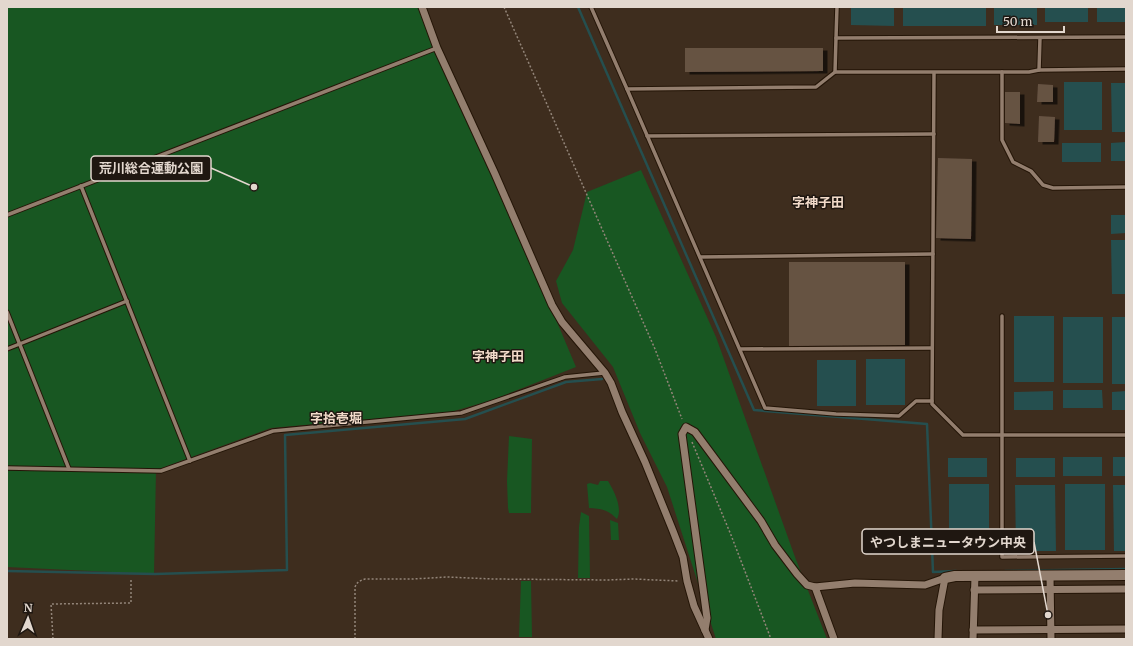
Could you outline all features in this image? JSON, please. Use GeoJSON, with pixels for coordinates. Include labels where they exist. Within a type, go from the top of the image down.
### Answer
{"type":"FeatureCollection","features":[{"type":"Feature","properties":{"kind":"street"},"geometry":{"type":"LineString","coordinates":[[422,7],[437,48],[495,174],[552,305],[562,322],[605,373],[611,383],[673,531],[682,557],[694,606],[709,639]]}},
{"type":"Feature","properties":{"kind":"street"},"geometry":{"type":"LineString","coordinates":[[706,630],[708,618],[682,434],[686,429],[695,432],[760,521],[773,542],[807,585],[816,587],[855,583],[925,585],[953,576],[1126,576]]}},
{"type":"Feature","properties":{"kind":"street"},"geometry":{"type":"LineString","coordinates":[[973,639],[975,576]]}},
{"type":"Feature","properties":{"kind":"street"},"geometry":{"type":"LineString","coordinates":[[1050,576],[1051,639]]}},
{"type":"Feature","properties":{"kind":"street"},"geometry":{"type":"LineString","coordinates":[[938,639],[939,610],[945,578]]}},
{"type":"Feature","properties":{"kind":"street"},"geometry":{"type":"LineString","coordinates":[[816,587],[834,639]]}},
{"type":"Feature","properties":{"kind":"street"},"geometry":{"type":"LineString","coordinates":[[974,590],[1126,589]]}},
{"type":"Feature","properties":{"kind":"street"},"geometry":{"type":"LineString","coordinates":[[973,630],[1126,629]]}},
{"type":"Feature","properties":{"kind":"lane"},"geometry":{"type":"LineString","coordinates":[[591,7],[765,408],[836,414],[899,416],[916,401],[932,402]]}},
{"type":"Feature","properties":{"kind":"lane"},"geometry":{"type":"LineString","coordinates":[[835,72],[837,7]]}},
{"type":"Feature","properties":{"kind":"lane"},"geometry":{"type":"LineString","coordinates":[[836,38],[1126,37]]}},
{"type":"Feature","properties":{"kind":"lane"},"geometry":{"type":"LineString","coordinates":[[1039,70],[1040,38]]}},
{"type":"Feature","properties":{"kind":"lane"},"geometry":{"type":"LineString","coordinates":[[7,215],[437,48]]}},
{"type":"Feature","properties":{"kind":"lane"},"geometry":{"type":"LineString","coordinates":[[626,89],[816,87],[835,72],[934,73],[1126,69]]}},
{"type":"Feature","properties":{"kind":"lane"},"geometry":{"type":"LineString","coordinates":[[1002,72],[1002,140],[1013,162],[1031,171],[1043,185],[1053,188],[1126,187]]}},
{"type":"Feature","properties":{"kind":"lane"},"geometry":{"type":"LineString","coordinates":[[934,73],[932,404],[963,435],[1126,435]]}},
{"type":"Feature","properties":{"kind":"lane"},"geometry":{"type":"LineString","coordinates":[[647,136],[934,134]]}},
{"type":"Feature","properties":{"kind":"lane"},"geometry":{"type":"LineString","coordinates":[[81,186],[190,461]]}},
{"type":"Feature","properties":{"kind":"lane"},"geometry":{"type":"LineString","coordinates":[[700,257],[933,254]]}},
{"type":"Feature","properties":{"kind":"lane"},"geometry":{"type":"LineString","coordinates":[[7,349],[127,301]]}},
{"type":"Feature","properties":{"kind":"lane"},"geometry":{"type":"LineString","coordinates":[[7,312],[69,469]]}},
{"type":"Feature","properties":{"kind":"lane"},"geometry":{"type":"LineString","coordinates":[[1002,316],[1002,557],[1126,556]]}},
{"type":"Feature","properties":{"kind":"lane"},"geometry":{"type":"LineString","coordinates":[[740,349],[932,348]]}},
{"type":"Feature","properties":{"kind":"lane"},"geometry":{"type":"LineString","coordinates":[[7,468],[162,471],[273,431],[460,413],[565,377],[605,373]]}},
{"type":"Feature","properties":{"kind":"path"},"geometry":{"type":"LineString","coordinates":[[504,7],[655,349],[686,429],[731,535],[771,639]]}},
{"type":"Feature","properties":{"kind":"path"},"geometry":{"type":"LineString","coordinates":[[355,639],[356,584],[365,579],[447,577],[493,579],[633,579],[687,581]]}},
{"type":"Feature","properties":{"kind":"path"},"geometry":{"type":"LineString","coordinates":[[52,639],[51,604],[131,602],[131,578]]}},
{"type":"Feature","properties":{"kind":"green space"},"geometry":{"type":"Polygon","coordinates":[[[7,7],[424,7],[576,367],[492,400],[451,412],[271,428],[156,470],[154,574],[7,567],[7,7]]]}},
{"type":"Feature","properties":{"kind":"green space"},"geometry":{"type":"Polygon","coordinates":[[[641,170],[716,337],[795,557],[827,639],[716,639],[667,487],[640,433],[613,367],[562,303],[556,281],[573,250],[587,192],[641,170]]]}},
{"type":"Feature","properties":{"kind":"green space"},"geometry":{"type":"Polygon","coordinates":[[[509,436],[532,439],[531,513],[509,513],[507,481],[509,436]]]}},
{"type":"Feature","properties":{"kind":"green space"},"geometry":{"type":"Polygon","coordinates":[[[600,481],[608,481],[615,495],[619,510],[617,519],[604,510],[589,508],[587,484],[590,483],[598,485],[600,481]]]}},
{"type":"Feature","properties":{"kind":"green space"},"geometry":{"type":"Polygon","coordinates":[[[581,512],[589,516],[590,578],[578,578],[579,527],[581,512]]]}},
{"type":"Feature","properties":{"kind":"green space"},"geometry":{"type":"Polygon","coordinates":[[[610,520],[618,523],[619,540],[611,540],[610,520]]]}},
{"type":"Feature","properties":{"kind":"green space"},"geometry":{"type":"Polygon","coordinates":[[[521,581],[531,581],[532,637],[519,637],[521,581]]]}},
{"type":"Feature","properties":{"kind":"water"},"geometry":{"type":"Polygon","coordinates":[[[851,7],[894,7],[894,26],[851,25],[851,7]]]}},
{"type":"Feature","properties":{"kind":"water"},"geometry":{"type":"Polygon","coordinates":[[[903,7],[986,7],[986,26],[903,26],[903,7]]]}},
{"type":"Feature","properties":{"kind":"water"},"geometry":{"type":"Polygon","coordinates":[[[994,7],[1037,7],[1037,25],[994,25],[994,7]]]}},
{"type":"Feature","properties":{"kind":"water"},"geometry":{"type":"Polygon","coordinates":[[[1045,7],[1088,7],[1088,22],[1045,22],[1045,7]]]}},
{"type":"Feature","properties":{"kind":"water"},"geometry":{"type":"Polygon","coordinates":[[[1097,7],[1126,7],[1126,22],[1097,22],[1097,7]]]}},
{"type":"Feature","properties":{"kind":"water"},"geometry":{"type":"Polygon","coordinates":[[[1064,82],[1102,82],[1102,130],[1064,130],[1064,82]]]}},
{"type":"Feature","properties":{"kind":"water"},"geometry":{"type":"Polygon","coordinates":[[[1111,83],[1126,83],[1126,132],[1112,132],[1111,83]]]}},
{"type":"Feature","properties":{"kind":"water"},"geometry":{"type":"Polygon","coordinates":[[[1126,142],[1126,161],[1111,161],[1111,143],[1126,142]]]}},
{"type":"Feature","properties":{"kind":"water"},"geometry":{"type":"Polygon","coordinates":[[[1062,143],[1101,143],[1101,162],[1062,162],[1062,143]]]}},
{"type":"Feature","properties":{"kind":"water"},"geometry":{"type":"Polygon","coordinates":[[[1111,215],[1126,215],[1126,233],[1111,234],[1111,215]]]}},
{"type":"Feature","properties":{"kind":"water"},"geometry":{"type":"Polygon","coordinates":[[[1111,240],[1126,240],[1126,294],[1112,294],[1111,240]]]}},
{"type":"Feature","properties":{"kind":"water"},"geometry":{"type":"Polygon","coordinates":[[[1014,316],[1054,316],[1054,382],[1014,382],[1014,316]]]}},
{"type":"Feature","properties":{"kind":"water"},"geometry":{"type":"Polygon","coordinates":[[[1063,317],[1103,317],[1103,383],[1063,383],[1063,317]]]}},
{"type":"Feature","properties":{"kind":"water"},"geometry":{"type":"Polygon","coordinates":[[[1112,317],[1126,317],[1126,384],[1112,384],[1112,317]]]}},
{"type":"Feature","properties":{"kind":"water"},"geometry":{"type":"Polygon","coordinates":[[[866,359],[905,359],[905,405],[866,405],[866,359]]]}},
{"type":"Feature","properties":{"kind":"water"},"geometry":{"type":"Polygon","coordinates":[[[817,360],[856,360],[856,406],[817,406],[817,360]]]}},
{"type":"Feature","properties":{"kind":"water"},"geometry":{"type":"Polygon","coordinates":[[[1063,390],[1102,390],[1103,408],[1063,408],[1063,390]]]}},
{"type":"Feature","properties":{"kind":"water"},"geometry":{"type":"Polygon","coordinates":[[[1053,391],[1053,410],[1014,410],[1014,392],[1053,391]]]}},
{"type":"Feature","properties":{"kind":"water"},"geometry":{"type":"Polygon","coordinates":[[[1126,391],[1126,410],[1112,410],[1112,392],[1126,391]]]}},
{"type":"Feature","properties":{"kind":"water"},"geometry":{"type":"Polygon","coordinates":[[[1063,457],[1102,457],[1102,476],[1063,476],[1063,457]]]}},
{"type":"Feature","properties":{"kind":"water"},"geometry":{"type":"Polygon","coordinates":[[[1113,457],[1126,457],[1126,476],[1113,476],[1113,457]]]}},
{"type":"Feature","properties":{"kind":"water"},"geometry":{"type":"Polygon","coordinates":[[[948,458],[987,458],[987,477],[948,477],[948,458]]]}},
{"type":"Feature","properties":{"kind":"water"},"geometry":{"type":"Polygon","coordinates":[[[1016,458],[1055,458],[1055,477],[1016,477],[1016,458]]]}},
{"type":"Feature","properties":{"kind":"water"},"geometry":{"type":"Polygon","coordinates":[[[949,484],[989,484],[989,550],[949,550],[949,484]]]}},
{"type":"Feature","properties":{"kind":"water"},"geometry":{"type":"Polygon","coordinates":[[[1065,484],[1105,484],[1105,550],[1065,550],[1065,484]]]}},
{"type":"Feature","properties":{"kind":"water"},"geometry":{"type":"Polygon","coordinates":[[[1015,485],[1055,485],[1056,551],[1016,551],[1015,485]]]}},
{"type":"Feature","properties":{"kind":"water"},"geometry":{"type":"Polygon","coordinates":[[[1113,485],[1126,485],[1126,551],[1114,551],[1113,485]]]}},
{"type":"Feature","properties":{"kind":"building"},"geometry":{"type":"Polygon","coordinates":[[[685,48],[823,48],[823,71],[685,72],[685,48]]]}},
{"type":"Feature","properties":{"kind":"building"},"geometry":{"type":"Polygon","coordinates":[[[1038,84],[1053,85],[1053,102],[1037,102],[1038,84]]]}},
{"type":"Feature","properties":{"kind":"building"},"geometry":{"type":"Polygon","coordinates":[[[1005,92],[1020,92],[1020,124],[1005,123],[1005,92]]]}},
{"type":"Feature","properties":{"kind":"building"},"geometry":{"type":"Polygon","coordinates":[[[1039,116],[1055,117],[1054,142],[1038,142],[1039,116]]]}},
{"type":"Feature","properties":{"kind":"building"},"geometry":{"type":"Polygon","coordinates":[[[938,158],[972,159],[971,239],[936,238],[938,158]]]}},
{"type":"Feature","properties":{"kind":"building"},"geometry":{"type":"Polygon","coordinates":[[[789,262],[905,262],[905,345],[789,346],[789,262]]]}},
{"type":"Feature","properties":{"kind":"waterway"},"geometry":{"type":"LineString","coordinates":[[578,7],[754,410],[927,424],[933,572],[956,571]]}},
{"type":"Feature","properties":{"kind":"waterway"},"geometry":{"type":"LineString","coordinates":[[7,571],[155,574],[287,570],[285,435],[465,419],[566,382],[602,379]]}},
{"type":"Feature","properties":{"kind":"waterway"},"geometry":{"type":"LineString","coordinates":[[1005,571],[1126,569]]}},
{"type":"Feature","properties":{"kind":"place","name":"荒川総合運動公園"},"geometry":{"type":"Point","coordinates":[254,187]}},
{"type":"Feature","properties":{"kind":"place","name":"やつしまニュータウン中央"},"geometry":{"type":"Point","coordinates":[1048,615]}},
{"type":"Feature","properties":{"kind":"district","name":"字神子田"},"geometry":{"type":"Point","coordinates":[818,202]}},
{"type":"Feature","properties":{"kind":"district","name":"字神子田"},"geometry":{"type":"Point","coordinates":[498,356]}},
{"type":"Feature","properties":{"kind":"district","name":"字拾壱堀"},"geometry":{"type":"Point","coordinates":[336,418]}}]}
